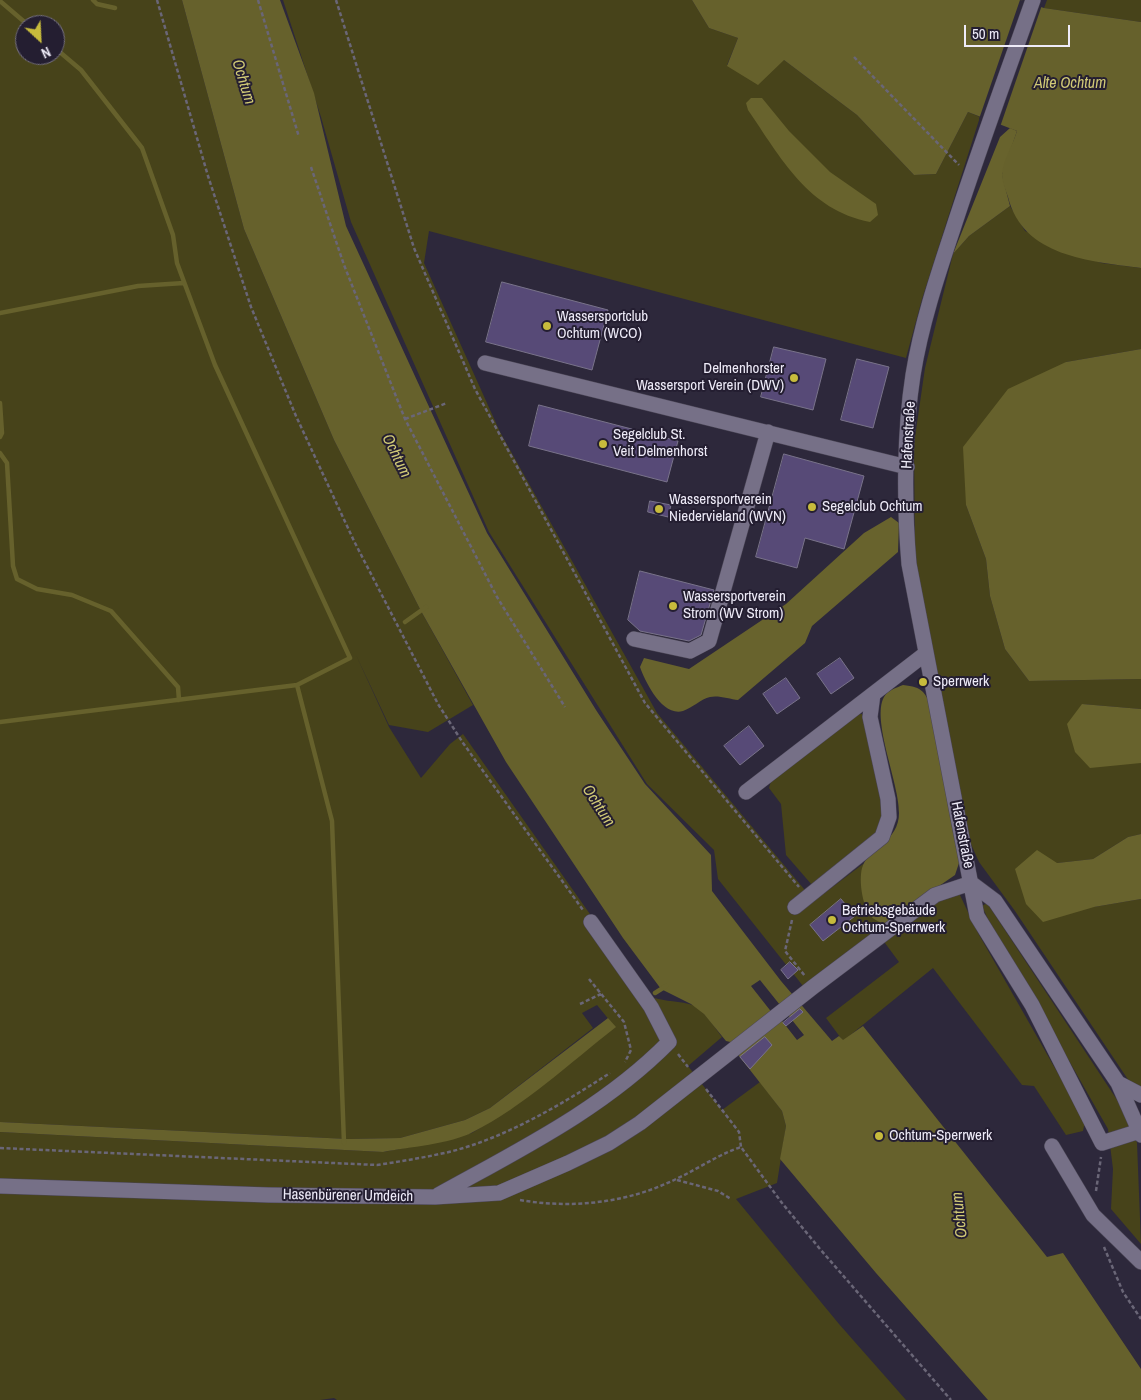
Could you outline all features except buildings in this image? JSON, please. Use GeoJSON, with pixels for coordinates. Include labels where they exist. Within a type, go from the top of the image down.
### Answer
{"type":"FeatureCollection","features":[{"type":"Feature","properties":{"kind":"street","name":"Hafenstraße"},"geometry":{"type":"LineString","coordinates":[[1033,0],[971,176],[925,320],[913,375],[910,406],[907,467],[909,564],[977,916],[1032,1005],[1102,1143],[1140,1133]]}},
{"type":"Feature","properties":{"kind":"street"},"geometry":{"type":"LineString","coordinates":[[485,362],[907,467]]}},
{"type":"Feature","properties":{"kind":"street"},"geometry":{"type":"LineString","coordinates":[[634,639],[690,651],[709,641],[768,432]]}},
{"type":"Feature","properties":{"kind":"street"},"geometry":{"type":"LineString","coordinates":[[746,792],[925,654]]}},
{"type":"Feature","properties":{"kind":"street"},"geometry":{"type":"LineString","coordinates":[[795,906],[882,837],[889,818],[888,799],[870,717],[873,694]]}},
{"type":"Feature","properties":{"kind":"street"},"geometry":{"type":"LineString","coordinates":[[971,883],[995,900],[1118,1083],[1140,1133]]}},
{"type":"Feature","properties":{"kind":"street","name":"Hasenbürener Umdeich"},"geometry":{"type":"LineString","coordinates":[[0,1186],[269,1195],[435,1197],[499,1193],[608,1143],[640,1123],[813,987],[935,895],[971,883]]}},
{"type":"Feature","properties":{"kind":"street"},"geometry":{"type":"LineString","coordinates":[[435,1197],[530,1146],[585,1112],[670,1042],[651,1007],[591,922]]}},
{"type":"Feature","properties":{"kind":"street"},"geometry":{"type":"LineString","coordinates":[[1118,1083],[1141,1095]]}},
{"type":"Feature","properties":{"kind":"street"},"geometry":{"type":"LineString","coordinates":[[1126,1100],[1141,1113]]}},
{"type":"Feature","properties":{"kind":"street"},"geometry":{"type":"LineString","coordinates":[[1052,1146],[1093,1216],[1141,1262]]}},
{"type":"Feature","properties":{"kind":"path"},"geometry":{"type":"LineString","coordinates":[[157,0],[208,176],[250,307],[296,416],[354,541],[448,721],[591,922]]}},
{"type":"Feature","properties":{"kind":"path"},"geometry":{"type":"LineString","coordinates":[[258,0],[299,137]]}},
{"type":"Feature","properties":{"kind":"path"},"geometry":{"type":"LineString","coordinates":[[336,0],[414,248],[475,389],[645,703],[799,887],[785,951],[813,987]]}},
{"type":"Feature","properties":{"kind":"path"},"geometry":{"type":"LineString","coordinates":[[854,58],[949,156]]}},
{"type":"Feature","properties":{"kind":"path"},"geometry":{"type":"LineString","coordinates":[[311,166],[344,265],[405,419],[497,597],[565,707]]}},
{"type":"Feature","properties":{"kind":"path"},"geometry":{"type":"LineString","coordinates":[[405,419],[447,403]]}},
{"type":"Feature","properties":{"kind":"path"},"geometry":{"type":"LineString","coordinates":[[590,978],[624,1022],[629,1036],[631,1050],[625,1061],[619,1066]]}},
{"type":"Feature","properties":{"kind":"path"},"geometry":{"type":"LineString","coordinates":[[580,1004],[601,993]]}},
{"type":"Feature","properties":{"kind":"path"},"geometry":{"type":"LineString","coordinates":[[670,1042],[739,1132],[741,1147],[814,1241],[951,1400]]}},
{"type":"Feature","properties":{"kind":"path"},"geometry":{"type":"LineString","coordinates":[[0,1148],[377,1165],[417,1159],[488,1139],[580,1093],[613,1071]]}},
{"type":"Feature","properties":{"kind":"path"},"geometry":{"type":"LineString","coordinates":[[499,1193],[519,1200],[550,1205],[581,1204],[625,1197],[676,1179],[723,1153],[741,1147]]}},
{"type":"Feature","properties":{"kind":"path"},"geometry":{"type":"LineString","coordinates":[[676,1179],[718,1191],[731,1199]]}},
{"type":"Feature","properties":{"kind":"shaded area"},"geometry":{"type":"Polygon","coordinates":[[[0,0],[182,0],[244,229],[334,440],[421,611],[473,705],[428,732],[389,725],[356,655],[389,727],[421,778],[450,744],[463,734],[647,995],[657,999],[694,1006],[708,1018],[722,1037],[688,1066],[722,1110],[760,1082],[782,1111],[786,1126],[777,1183],[736,1199],[839,1324],[906,1400],[337,1400],[334,1398],[320,1400],[0,1400],[0,1132],[383,1152],[472,1133],[515,1106],[615,1027],[597,1005],[582,1013],[593,1028],[490,1108],[465,1120],[400,1138],[348,1139],[0,1122],[0,0]]]}},
{"type":"Feature","properties":{"kind":"shaded area"},"geometry":{"type":"Polygon","coordinates":[[[283,0],[692,0],[709,28],[738,38],[727,65],[784,60],[857,115],[914,175],[936,174],[968,112],[980,117],[922,299],[906,358],[429,231],[424,263],[500,432],[657,713],[814,901],[863,864],[861,883],[884,924],[803,986],[718,879],[714,850],[647,784],[489,532],[351,222],[321,117],[283,0]]]}},
{"type":"Feature","properties":{"kind":"shaded area"},"geometry":{"type":"Polygon","coordinates":[[[1047,0],[1141,0],[1141,22],[1044,8],[1047,0]]]}},
{"type":"Feature","properties":{"kind":"shaded area"},"geometry":{"type":"Polygon","coordinates":[[[751,98],[762,98],[789,131],[830,172],[876,204],[878,215],[870,222],[848,216],[829,206],[813,194],[798,180],[748,110],[746,103],[751,98]]]}},
{"type":"Feature","properties":{"kind":"shaded area"},"geometry":{"type":"Polygon","coordinates":[[[1010,128],[1017,131],[1002,175],[1010,206],[969,236],[953,254],[1000,137],[1010,128]]]}},
{"type":"Feature","properties":{"kind":"shaded area"},"geometry":{"type":"Polygon","coordinates":[[[1010,206],[1025,231],[1101,263],[1141,268],[1141,349],[1066,362],[966,505],[986,559],[990,596],[1005,649],[1029,681],[1141,679],[1141,709],[1082,704],[1121,763],[1141,763],[1141,834],[1128,837],[1093,859],[1057,863],[1094,907],[1141,899],[1141,1087],[1129,1081],[1015,911],[979,862],[971,844],[915,563],[914,444],[925,368],[953,254],[969,236],[1010,206]]]}},
{"type":"Feature","properties":{"kind":"shaded area"},"geometry":{"type":"Polygon","coordinates":[[[891,517],[899,523],[898,552],[812,626],[805,643],[738,700],[710,697],[686,710],[675,711],[668,709],[661,703],[650,689],[640,667],[644,658],[689,669],[786,604],[864,533],[891,517]]]}},
{"type":"Feature","properties":{"kind":"shaded area"},"geometry":{"type":"Polygon","coordinates":[[[903,685],[919,689],[928,699],[933,710],[960,860],[955,875],[884,924],[874,919],[865,906],[861,877],[863,865],[867,859],[884,843],[898,823],[898,801],[883,736],[881,707],[884,697],[892,689],[903,685]]]}},
{"type":"Feature","properties":{"kind":"shaded area"},"geometry":{"type":"Polygon","coordinates":[[[1082,704],[1141,709],[1141,763],[1090,768],[1075,752],[1067,724],[1082,704]]]}},
{"type":"Feature","properties":{"kind":"shaded area"},"geometry":{"type":"Polygon","coordinates":[[[862,714],[866,723],[885,822],[877,838],[812,885],[786,855],[781,804],[769,788],[771,781],[851,715],[862,714]]]}},
{"type":"Feature","properties":{"kind":"shaded area"},"geometry":{"type":"Polygon","coordinates":[[[1141,834],[1141,899],[1094,907],[1043,922],[1026,904],[1015,869],[1037,850],[1057,863],[1093,859],[1128,837],[1141,834]]]}},
{"type":"Feature","properties":{"kind":"shaded area"},"geometry":{"type":"Polygon","coordinates":[[[958,891],[978,933],[1085,1121],[1083,1131],[1066,1135],[1034,1086],[1022,1085],[933,968],[843,1041],[826,1018],[899,962],[882,939],[937,900],[958,891]]]}},
{"type":"Feature","properties":{"kind":"shaded area"},"geometry":{"type":"Polygon","coordinates":[[[987,903],[1129,1118],[1137,1143],[1141,1244],[1111,1209],[1113,1169],[1108,1129],[988,919],[982,906],[987,903]]]}},
{"type":"Feature","properties":{"kind":"water","name":"Ochtum"},"geometry":{"type":"Polygon","coordinates":[[[182,0],[280,0],[314,93],[346,226],[487,533],[596,710],[645,784],[711,855],[712,891],[781,981],[832,1041],[839,1036],[843,1040],[863,1026],[1047,1257],[1063,1253],[1141,1369],[1141,1400],[988,1400],[876,1273],[780,1159],[786,1126],[782,1111],[736,1052],[779,1017],[797,1040],[804,1035],[760,980],[751,986],[773,1014],[735,1043],[726,1041],[704,1014],[691,1004],[661,989],[623,938],[506,762],[421,611],[334,440],[244,229],[182,0]]]}},
{"type":"Feature","properties":{"kind":"water","name":"Alte Ochtum"},"geometry":{"type":"Polygon","coordinates":[[[692,0],[1020,0],[1044,8],[1141,22],[1141,268],[1080,258],[1061,252],[1043,244],[1028,232],[1016,217],[1002,177],[1004,164],[1017,131],[968,112],[936,174],[914,175],[857,115],[784,60],[758,85],[727,66],[738,38],[709,28],[692,0]]]}},
{"type":"Feature","properties":{"kind":"water"},"geometry":{"type":"Polygon","coordinates":[[[1141,349],[1141,679],[1029,681],[1005,649],[990,596],[986,559],[966,505],[963,447],[1008,389],[1066,362],[1141,349]]]}},
{"type":"Feature","properties":{"kind":"water"},"geometry":{"type":"Polygon","coordinates":[[[608,1018],[616,1027],[510,1110],[492,1122],[464,1136],[429,1145],[383,1152],[0,1132],[0,1122],[348,1139],[400,1138],[465,1120],[490,1108],[608,1018]]]}},
{"type":"Feature","properties":{"kind":"pier"},"geometry":{"type":"Polygon","coordinates":[[[1020,0],[1042,5],[1000,127],[979,119],[1020,0]]]}},
{"type":"Feature","properties":{"kind":"waterway"},"geometry":{"type":"LineString","coordinates":[[93,0],[97,4],[115,8]]}},
{"type":"Feature","properties":{"kind":"waterway"},"geometry":{"type":"LineString","coordinates":[[0,1],[16,15]]}},
{"type":"Feature","properties":{"kind":"waterway"},"geometry":{"type":"LineString","coordinates":[[65,56],[81,70],[142,148],[173,235],[177,263],[215,365],[350,658]]}},
{"type":"Feature","properties":{"kind":"waterway"},"geometry":{"type":"LineString","coordinates":[[0,313],[138,286],[184,283]]}},
{"type":"Feature","properties":{"kind":"waterway"},"geometry":{"type":"LineString","coordinates":[[0,403],[2,433],[0,437]]}},
{"type":"Feature","properties":{"kind":"waterway"},"geometry":{"type":"LineString","coordinates":[[0,453],[7,463],[13,566],[17,579],[37,589],[72,595],[111,611],[178,687],[179,700]]}},
{"type":"Feature","properties":{"kind":"waterway"},"geometry":{"type":"LineString","coordinates":[[405,622],[426,607]]}},
{"type":"Feature","properties":{"kind":"waterway"},"geometry":{"type":"LineString","coordinates":[[0,722],[297,685],[350,658]]}},
{"type":"Feature","properties":{"kind":"waterway"},"geometry":{"type":"LineString","coordinates":[[297,685],[332,821],[344,1143]]}},
{"type":"Feature","properties":{"kind":"waterway"},"geometry":{"type":"LineString","coordinates":[[655,993],[666,986]]}},
{"type":"Feature","properties":{"kind":"place","name":"Wassersportclub Ochtum (WCO)"},"geometry":{"type":"Point","coordinates":[547,326]}},
{"type":"Feature","properties":{"kind":"place","name":"Delmenhorster Wassersport Verein (DWV)"},"geometry":{"type":"Point","coordinates":[794,378]}},
{"type":"Feature","properties":{"kind":"place","name":"Segelclub St. Veit Delmenhorst"},"geometry":{"type":"Point","coordinates":[603,444]}},
{"type":"Feature","properties":{"kind":"place","name":"Segelclub Ochtum"},"geometry":{"type":"Point","coordinates":[812,507]}},
{"type":"Feature","properties":{"kind":"place","name":"Wassersportverein Niedervieland (WVN)"},"geometry":{"type":"Point","coordinates":[659,509]}},
{"type":"Feature","properties":{"kind":"place","name":"Wassersportverein Strom (WV Strom)"},"geometry":{"type":"Point","coordinates":[673,606]}},
{"type":"Feature","properties":{"kind":"place","name":"Sperrwerk"},"geometry":{"type":"Point","coordinates":[923,682]}},
{"type":"Feature","properties":{"kind":"place","name":"Betriebsgebäude Ochtum-Sperrwerk"},"geometry":{"type":"Point","coordinates":[832,920]}},
{"type":"Feature","properties":{"kind":"place","name":"Ochtum-Sperrwerk"},"geometry":{"type":"Point","coordinates":[879,1136]}}]}
